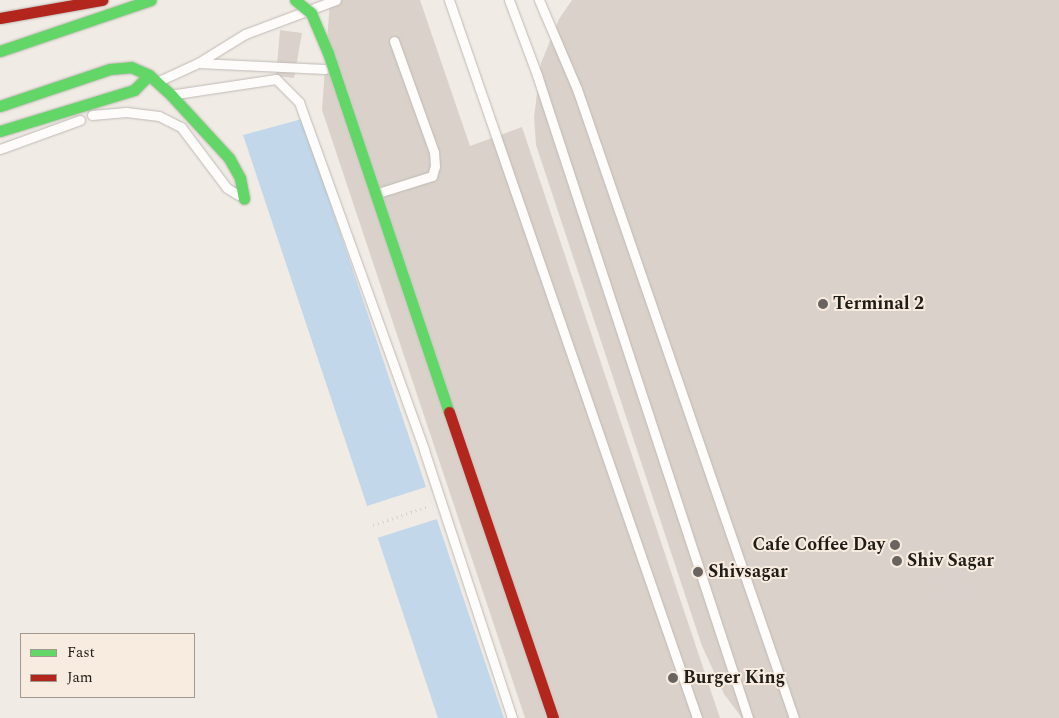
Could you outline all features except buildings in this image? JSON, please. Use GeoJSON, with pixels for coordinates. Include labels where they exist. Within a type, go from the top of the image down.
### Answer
{"type":"FeatureCollection","features":[{"type":"Feature","properties":{"kind":"main road"},"geometry":{"type":"LineString","coordinates":[[0,18],[102,0]]}},
{"type":"Feature","properties":{"kind":"main road"},"geometry":{"type":"LineString","coordinates":[[0,51],[150,0]]}},
{"type":"Feature","properties":{"kind":"main road"},"geometry":{"type":"LineString","coordinates":[[295,0],[311,13],[328,53],[553,718]]}},
{"type":"Feature","properties":{"kind":"main road"},"geometry":{"type":"LineString","coordinates":[[0,106],[110,69],[131,66],[152,79],[170,95],[229,158],[240,178],[244,200]]}},
{"type":"Feature","properties":{"kind":"main road"},"geometry":{"type":"LineString","coordinates":[[0,131],[134,90],[152,79]]}},
{"type":"Feature","properties":{"kind":"lane"},"geometry":{"type":"LineString","coordinates":[[152,79],[198,63],[244,34],[336,0]]}},
{"type":"Feature","properties":{"kind":"lane"},"geometry":{"type":"LineString","coordinates":[[449,0],[697,718]]}},
{"type":"Feature","properties":{"kind":"lane"},"geometry":{"type":"LineString","coordinates":[[509,0],[543,94],[748,718]]}},
{"type":"Feature","properties":{"kind":"lane"},"geometry":{"type":"LineString","coordinates":[[539,0],[577,89],[794,718]]}},
{"type":"Feature","properties":{"kind":"lane"},"geometry":{"type":"LineString","coordinates":[[376,194],[432,176],[435,166],[434,152],[394,42]]}},
{"type":"Feature","properties":{"kind":"lane"},"geometry":{"type":"LineString","coordinates":[[198,63],[325,69]]}},
{"type":"Feature","properties":{"kind":"lane"},"geometry":{"type":"LineString","coordinates":[[170,95],[276,79],[299,102],[424,450],[512,718]]}},
{"type":"Feature","properties":{"kind":"lane"},"geometry":{"type":"LineString","coordinates":[[0,149],[95,114],[126,112],[159,116],[181,127],[227,188],[244,200]]}},
{"type":"Feature","properties":{"kind":"path"},"geometry":{"type":"LineString","coordinates":[[373,525],[432,505]]}},
{"type":"Feature","properties":{"kind":"path"},"geometry":{"type":"LineString","coordinates":[[933,578],[970,566]]}},
{"type":"Feature","properties":{"kind":"path"},"geometry":{"type":"LineString","coordinates":[[935,584],[970,572]]}},
{"type":"Feature","properties":{"kind":"path"},"geometry":{"type":"LineString","coordinates":[[938,596],[975,583]]}},
{"type":"Feature","properties":{"kind":"path"},"geometry":{"type":"LineString","coordinates":[[939,602],[978,588]]}},
{"type":"Feature","properties":{"kind":"water"},"geometry":{"type":"Polygon","coordinates":[[[302,119],[504,718],[438,718],[243,135],[302,119]]]}},
{"type":"Feature","properties":{"kind":"pier"},"geometry":{"type":"Polygon","coordinates":[[[426,487],[437,519],[377,538],[367,506],[426,487]]]}},
{"type":"Feature","properties":{"kind":"traffic: fast"},"geometry":{"type":"LineString","coordinates":[[0,51],[151,0]]}},
{"type":"Feature","properties":{"kind":"traffic: fast"},"geometry":{"type":"LineString","coordinates":[[295,0],[311,13],[328,53],[449,412]]}},
{"type":"Feature","properties":{"kind":"traffic: fast"},"geometry":{"type":"LineString","coordinates":[[0,106],[110,69],[131,67],[149,75],[171,95],[229,158],[240,178],[244,199]]}},
{"type":"Feature","properties":{"kind":"traffic: fast"},"geometry":{"type":"LineString","coordinates":[[0,131],[134,90],[149,75]]}},
{"type":"Feature","properties":{"kind":"traffic: jam"},"geometry":{"type":"LineString","coordinates":[[0,18],[102,0]]}},
{"type":"Feature","properties":{"kind":"traffic: jam"},"geometry":{"type":"LineString","coordinates":[[449,412],[553,718]]}},
{"type":"Feature","properties":{"kind":"place","name":"Terminal 2"},"geometry":{"type":"Point","coordinates":[823,304]}},
{"type":"Feature","properties":{"kind":"place","name":"Cafe Coffee Day"},"geometry":{"type":"Point","coordinates":[895,545]}},
{"type":"Feature","properties":{"kind":"place","name":"Shiv Sagar"},"geometry":{"type":"Point","coordinates":[897,561]}},
{"type":"Feature","properties":{"kind":"place","name":"Shivsagar"},"geometry":{"type":"Point","coordinates":[698,572]}},
{"type":"Feature","properties":{"kind":"place","name":"Burger King"},"geometry":{"type":"Point","coordinates":[673,678]}}]}
